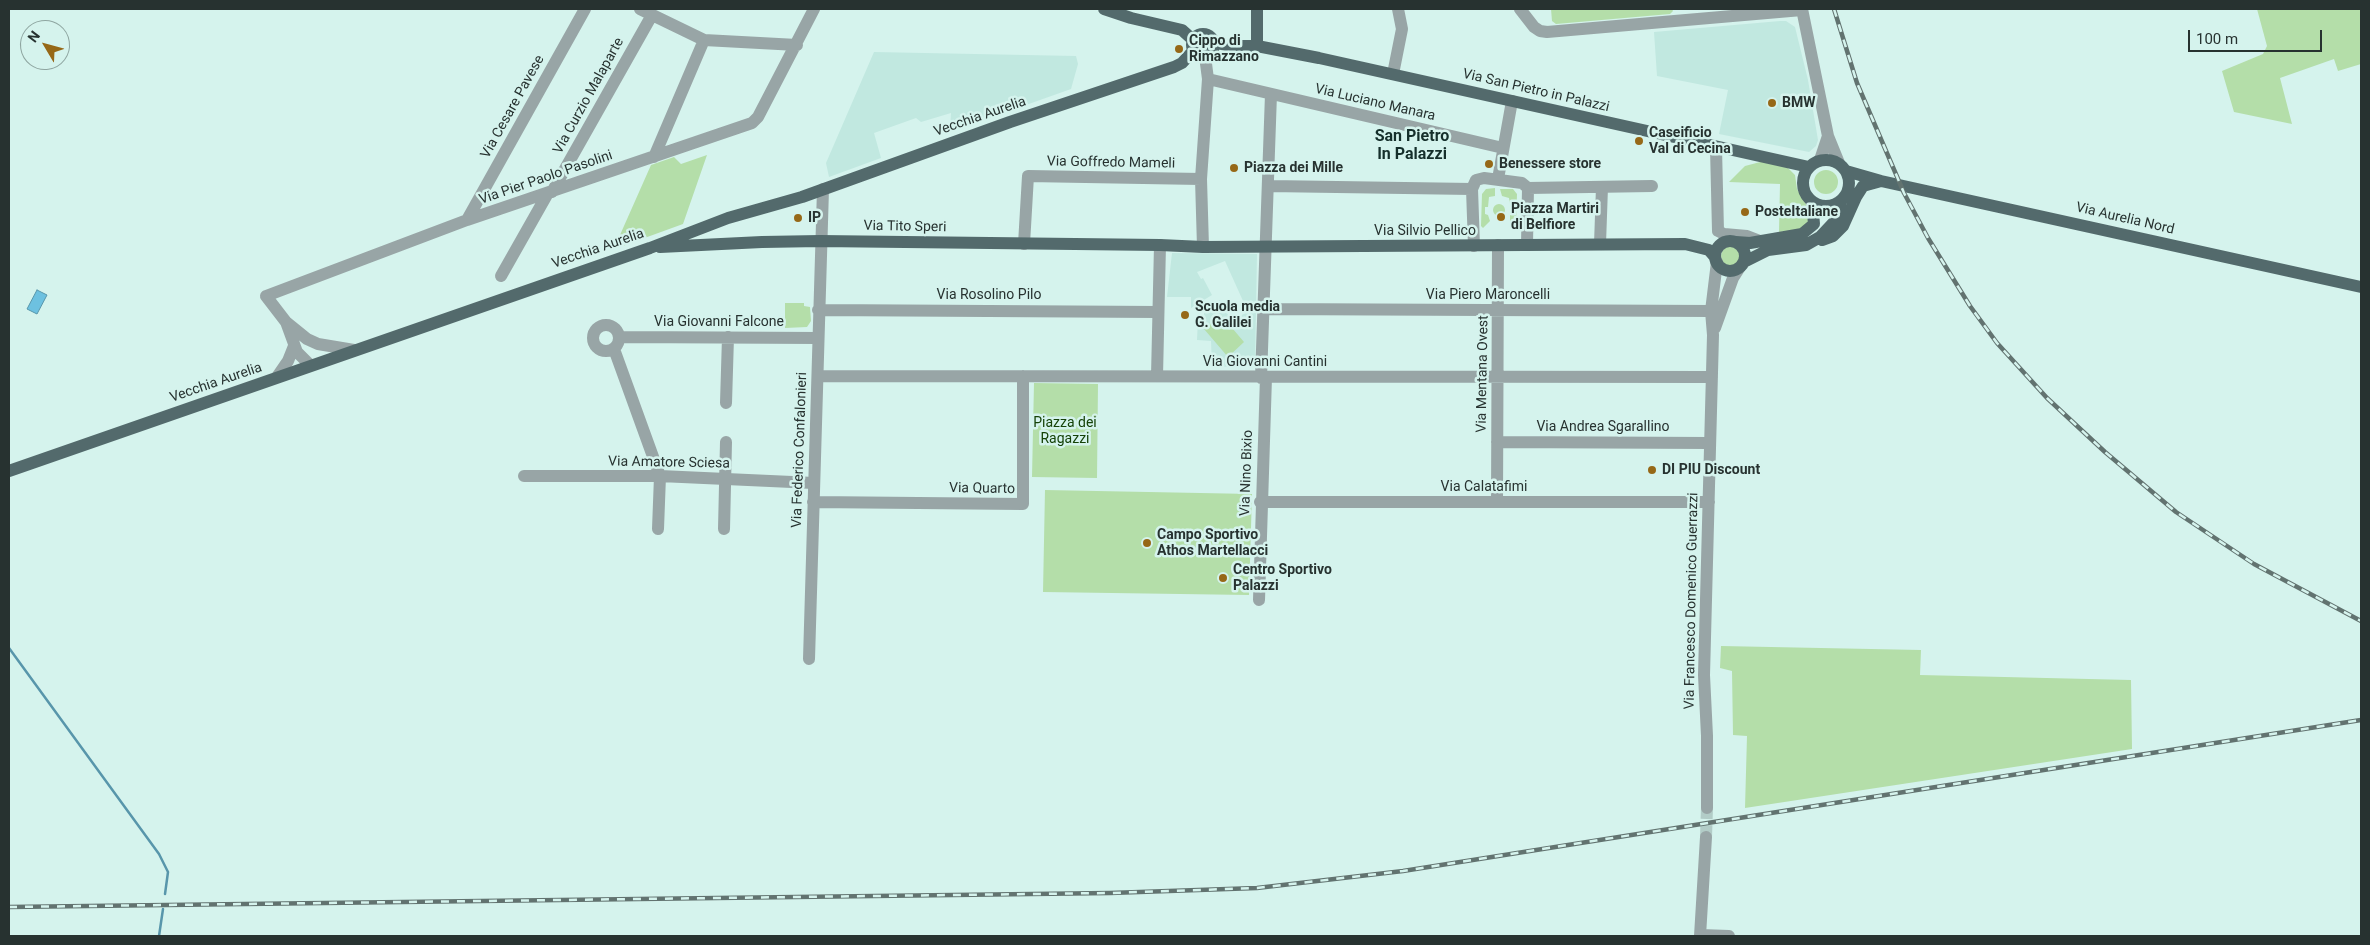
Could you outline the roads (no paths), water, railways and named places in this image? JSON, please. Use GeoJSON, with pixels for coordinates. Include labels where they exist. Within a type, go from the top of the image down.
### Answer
{"type":"FeatureCollection","features":[{"type":"Feature","properties":{"kind":"main road"},"geometry":{"type":"LineString","coordinates":[[1104,9],[1131,18],[1182,30],[1197,49]]}},
{"type":"Feature","properties":{"kind":"main road"},"geometry":{"type":"LineString","coordinates":[[1197,49],[1197,34],[1204,33],[1210,36],[1214,42],[1234,46],[1257,46],[1257,9]]}},
{"type":"Feature","properties":{"kind":"main road","name":"Vecchia Aurelia"},"geometry":{"type":"LineString","coordinates":[[9,471],[650,248],[728,218],[758,211],[823,189],[1010,122],[1174,67],[1182,63],[1197,49],[1212,51],[1214,42]]}},
{"type":"Feature","properties":{"kind":"main road","name":"Via San Pietro in Palazzi"},"geometry":{"type":"LineString","coordinates":[[1257,46],[1393,74],[1716,148],[1809,167]]}},
{"type":"Feature","properties":{"kind":"main road"},"geometry":{"type":"LineString","coordinates":[[1806,245],[1829,230],[1838,216],[1840,202],[1848,190],[1848,177],[1842,167],[1833,160],[1820,160],[1809,167],[1804,173],[1803,189],[1812,202],[1814,224],[1808,231],[1802,234],[1745,244],[1736,242],[1722,244],[1716,260],[1727,271],[1768,250],[1806,245],[1833,236],[1843,226],[1863,186],[1881,181]]}},
{"type":"Feature","properties":{"kind":"main road","name":"Via Aurelia Nord"},"geometry":{"type":"LineString","coordinates":[[1842,167],[1881,181],[2361,287]]}},
{"type":"Feature","properties":{"kind":"main road"},"geometry":{"type":"LineString","coordinates":[[1812,202],[1826,206],[1840,202]]}},
{"type":"Feature","properties":{"kind":"main road"},"geometry":{"type":"LineString","coordinates":[[728,218],[721,231],[733,243]]}},
{"type":"Feature","properties":{"kind":"main road","name":"Via Tito Speri"},"geometry":{"type":"LineString","coordinates":[[650,248],[733,243],[820,242],[1160,245]]}},
{"type":"Feature","properties":{"kind":"main road"},"geometry":{"type":"LineString","coordinates":[[1736,242],[1743,248],[1742,265]]}},
{"type":"Feature","properties":{"kind":"main road","name":"Via Silvio Pellico"},"geometry":{"type":"LineString","coordinates":[[1160,245],[1266,247],[1685,244],[1709,250],[1716,260]]}},
{"type":"Feature","properties":{"kind":"street","name":"Via Cesare Pavese"},"geometry":{"type":"LineString","coordinates":[[468,220],[585,9]]}},
{"type":"Feature","properties":{"kind":"street"},"geometry":{"type":"LineString","coordinates":[[640,9],[704,40],[796,45]]}},
{"type":"Feature","properties":{"kind":"street","name":"Via Pier Paolo Pasolini"},"geometry":{"type":"LineString","coordinates":[[286,322],[266,296],[468,220],[756,120],[814,9]]}},
{"type":"Feature","properties":{"kind":"street"},"geometry":{"type":"LineString","coordinates":[[1393,74],[1402,29],[1398,9]]}},
{"type":"Feature","properties":{"kind":"street"},"geometry":{"type":"LineString","coordinates":[[1520,9],[1540,32],[1701,14],[1802,9],[1828,136],[1842,167]]}},
{"type":"Feature","properties":{"kind":"street","name":"Via Curzio Malaparte"},"geometry":{"type":"LineString","coordinates":[[501,276],[652,15]]}},
{"type":"Feature","properties":{"kind":"street"},"geometry":{"type":"LineString","coordinates":[[654,157],[704,40]]}},
{"type":"Feature","properties":{"kind":"street"},"geometry":{"type":"LineString","coordinates":[[1197,49],[1208,79],[1202,179],[1203,247]]}},
{"type":"Feature","properties":{"kind":"street","name":"Via Luciano Manara"},"geometry":{"type":"LineString","coordinates":[[1208,79],[1503,148]]}},
{"type":"Feature","properties":{"kind":"street"},"geometry":{"type":"LineString","coordinates":[[1266,247],[1271,94]]}},
{"type":"Feature","properties":{"kind":"street"},"geometry":{"type":"LineString","coordinates":[[1498,179],[1512,101]]}},
{"type":"Feature","properties":{"kind":"street"},"geometry":{"type":"LineString","coordinates":[[1820,160],[1828,136]]}},
{"type":"Feature","properties":{"kind":"street"},"geometry":{"type":"LineString","coordinates":[[1716,148],[1718,231],[1724,234],[1747,236],[1760,241]]}},
{"type":"Feature","properties":{"kind":"street","name":"Via Goffredo Mameli"},"geometry":{"type":"LineString","coordinates":[[1024,244],[1028,176],[1202,179]]}},
{"type":"Feature","properties":{"kind":"street"},"geometry":{"type":"LineString","coordinates":[[1474,246],[1472,190],[1476,180],[1480,178],[1522,183],[1528,188],[1652,186]]}},
{"type":"Feature","properties":{"kind":"street"},"geometry":{"type":"LineString","coordinates":[[1269,186],[1472,190]]}},
{"type":"Feature","properties":{"kind":"street"},"geometry":{"type":"LineString","coordinates":[[1600,244],[1602,186]]}},
{"type":"Feature","properties":{"kind":"street"},"geometry":{"type":"LineString","coordinates":[[1527,245],[1528,188]]}},
{"type":"Feature","properties":{"kind":"street","name":"Via Federico Confalonieri"},"geometry":{"type":"LineString","coordinates":[[809,659],[823,189]]}},
{"type":"Feature","properties":{"kind":"street"},"geometry":{"type":"LineString","coordinates":[[1157,376],[1160,245]]}},
{"type":"Feature","properties":{"kind":"street","name":"Via Mentana Ovest"},"geometry":{"type":"LineString","coordinates":[[1497,502],[1498,245]]}},
{"type":"Feature","properties":{"kind":"street","name":"Via Nino Bixio"},"geometry":{"type":"LineString","coordinates":[[1259,600],[1266,247]]}},
{"type":"Feature","properties":{"kind":"street","name":"Via Francesco Domenico Guerrazzi"},"geometry":{"type":"LineString","coordinates":[[1707,808],[1707,736],[1704,675],[1713,335],[1711,311],[1716,260]]}},
{"type":"Feature","properties":{"kind":"street","name":"Via Francesco Domenico Guerrazzi"},"geometry":{"type":"LineString","coordinates":[[1713,335],[1733,278],[1742,265]]}},
{"type":"Feature","properties":{"kind":"street","name":"Via Piero Maroncelli"},"geometry":{"type":"LineString","coordinates":[[1264,309],[1711,311]]}},
{"type":"Feature","properties":{"kind":"street","name":"Via Rosolino Pilo"},"geometry":{"type":"LineString","coordinates":[[818,310],[1158,312]]}},
{"type":"Feature","properties":{"kind":"street"},"geometry":{"type":"LineString","coordinates":[[286,322],[307,339],[318,344],[354,350]]}},
{"type":"Feature","properties":{"kind":"street"},"geometry":{"type":"LineString","coordinates":[[286,322],[294,346],[310,365]]}},
{"type":"Feature","properties":{"kind":"street"},"geometry":{"type":"LineString","coordinates":[[726,403],[728,337]]}},
{"type":"Feature","properties":{"kind":"street","name":"Via Giovanni Falcone"},"geometry":{"type":"LineString","coordinates":[[660,476],[617,343],[728,337],[818,338]]}},
{"type":"Feature","properties":{"kind":"street"},"geometry":{"type":"LineString","coordinates":[[307,339],[310,346],[310,365]]}},
{"type":"Feature","properties":{"kind":"street"},"geometry":{"type":"LineString","coordinates":[[277,377],[288,361],[294,346]]}},
{"type":"Feature","properties":{"kind":"street","name":"Via Giovanni Cantini"},"geometry":{"type":"LineString","coordinates":[[818,376],[1712,377]]}},
{"type":"Feature","properties":{"kind":"street","name":"Via Quarto"},"geometry":{"type":"LineString","coordinates":[[813,502],[1023,504],[1023,376]]}},
{"type":"Feature","properties":{"kind":"street"},"geometry":{"type":"LineString","coordinates":[[724,529],[726,442]]}},
{"type":"Feature","properties":{"kind":"street","name":"Via Andrea Sgarallino"},"geometry":{"type":"LineString","coordinates":[[1497,442],[1709,443]]}},
{"type":"Feature","properties":{"kind":"street","name":"Via Amatore Sciesa"},"geometry":{"type":"LineString","coordinates":[[524,476],[660,476],[814,483]]}},
{"type":"Feature","properties":{"kind":"street"},"geometry":{"type":"LineString","coordinates":[[658,530],[660,476]]}},
{"type":"Feature","properties":{"kind":"street","name":"Via Calatafimi"},"geometry":{"type":"LineString","coordinates":[[1260,502],[1708,502]]}},
{"type":"Feature","properties":{"kind":"street"},"geometry":{"type":"LineString","coordinates":[[1706,837],[1700,936],[1729,936]]}},
{"type":"Feature","properties":{"kind":"water"},"geometry":{"type":"Polygon","coordinates":[[[37,290],[47,295],[37,314],[27,309],[37,290]]]}},
{"type":"Feature","properties":{"kind":"waterway"},"geometry":{"type":"LineString","coordinates":[[9,648],[159,854],[168,872],[165,894]]}},
{"type":"Feature","properties":{"kind":"waterway"},"geometry":{"type":"LineString","coordinates":[[159,936],[163,909]]}},
{"type":"Feature","properties":{"kind":"tunnel"},"geometry":{"type":"LineString","coordinates":[[1706,837],[1707,808]]}},
{"type":"Feature","properties":{"kind":"railway"},"geometry":{"type":"LineString","coordinates":[[1834,9],[1857,83],[1904,193],[1928,238],[1970,306],[1997,343],[2047,398],[2105,452],[2176,512],[2254,564],[2361,621]]}},
{"type":"Feature","properties":{"kind":"railway"},"geometry":{"type":"LineString","coordinates":[[9,907],[1110,893],[1257,888],[1403,871],[2361,720]]}},
{"type":"Feature","properties":{"kind":"place","name":"Cippo di Rimazzano"},"geometry":{"type":"Point","coordinates":[1179,49]}},
{"type":"Feature","properties":{"kind":"place","name":"BMW"},"geometry":{"type":"Point","coordinates":[1772,103]}},
{"type":"Feature","properties":{"kind":"place","name":"Caseificio Val di Cecina"},"geometry":{"type":"Point","coordinates":[1639,141]}},
{"type":"Feature","properties":{"kind":"place","name":"Benessere store"},"geometry":{"type":"Point","coordinates":[1489,164]}},
{"type":"Feature","properties":{"kind":"place","name":"Piazza dei Mille"},"geometry":{"type":"Point","coordinates":[1234,168]}},
{"type":"Feature","properties":{"kind":"place","name":"PosteItaliane"},"geometry":{"type":"Point","coordinates":[1745,212]}},
{"type":"Feature","properties":{"kind":"place","name":"Piazza Martiri di Belfiore"},"geometry":{"type":"Point","coordinates":[1501,217]}},
{"type":"Feature","properties":{"kind":"place","name":"IP"},"geometry":{"type":"Point","coordinates":[798,218]}},
{"type":"Feature","properties":{"kind":"place","name":"Scuola media G. Galilei"},"geometry":{"type":"Point","coordinates":[1185,315]}},
{"type":"Feature","properties":{"kind":"place","name":"DI PIU Discount"},"geometry":{"type":"Point","coordinates":[1652,470]}},
{"type":"Feature","properties":{"kind":"place","name":"Campo Sportivo Athos Martellacci"},"geometry":{"type":"Point","coordinates":[1147,543]}},
{"type":"Feature","properties":{"kind":"place","name":"Centro Sportivo Palazzi"},"geometry":{"type":"Point","coordinates":[1223,578]}},
{"type":"Feature","properties":{"kind":"district","name":"San Pietro In Palazzi"},"geometry":{"type":"Point","coordinates":[1412,146]}},
{"type":"Feature","properties":{"kind":"park label","name":"Piazza dei Ragazzi"},"geometry":{"type":"Point","coordinates":[1065,432]}}]}
